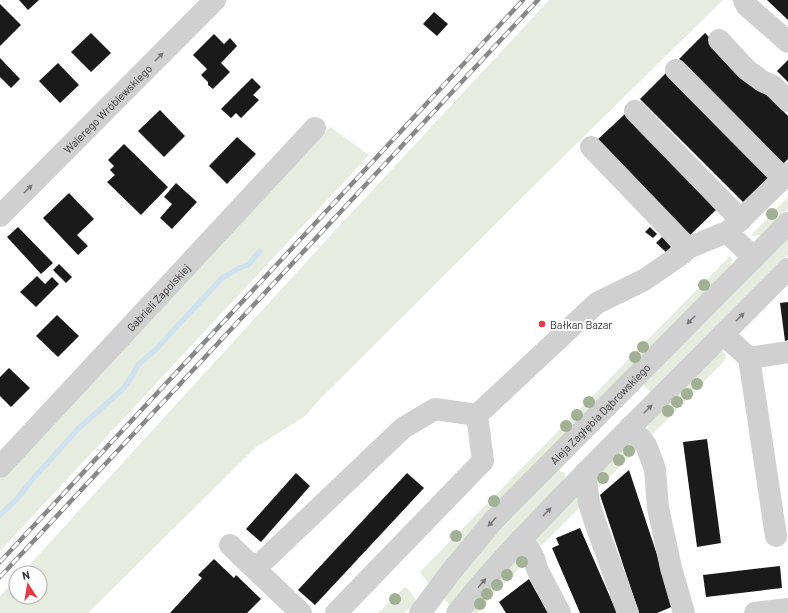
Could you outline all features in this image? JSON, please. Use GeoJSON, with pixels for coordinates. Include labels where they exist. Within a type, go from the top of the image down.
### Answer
{"type":"FeatureCollection","features":[{"type":"Feature","properties":{"kind":"street","name":"Walerego Wróblewskiego"},"geometry":{"type":"LineString","coordinates":[[0,216],[215,0]]}},
{"type":"Feature","properties":{"kind":"street"},"geometry":{"type":"LineString","coordinates":[[744,0],[747,6],[788,42]]}},
{"type":"Feature","properties":{"kind":"street"},"geometry":{"type":"LineString","coordinates":[[719,40],[747,70],[762,81],[773,86],[788,101]]}},
{"type":"Feature","properties":{"kind":"street"},"geometry":{"type":"LineString","coordinates":[[477,415],[597,303],[644,280],[682,254],[688,248],[734,226],[785,176],[676,70]]}},
{"type":"Feature","properties":{"kind":"street"},"geometry":{"type":"LineString","coordinates":[[635,111],[734,226],[754,258]]}},
{"type":"Feature","properties":{"kind":"street","name":"Gabrieli Zapolskiej"},"geometry":{"type":"LineString","coordinates":[[0,467],[315,128]]}},
{"type":"Feature","properties":{"kind":"street"},"geometry":{"type":"LineString","coordinates":[[591,147],[688,248]]}},
{"type":"Feature","properties":{"kind":"street","name":"Aleja Zagłębia Dąbrowskiego"},"geometry":{"type":"LineString","coordinates":[[420,613],[450,573],[493,521],[788,223]]}},
{"type":"Feature","properties":{"kind":"street"},"geometry":{"type":"LineString","coordinates":[[457,613],[520,540],[630,427],[788,269]]}},
{"type":"Feature","properties":{"kind":"street"},"geometry":{"type":"LineString","coordinates":[[723,334],[749,358],[776,536]]}},
{"type":"Feature","properties":{"kind":"street"},"geometry":{"type":"LineString","coordinates":[[749,358],[788,352]]}},
{"type":"Feature","properties":{"kind":"street"},"geometry":{"type":"LineString","coordinates":[[255,569],[402,428],[435,409],[477,415]]}},
{"type":"Feature","properties":{"kind":"street"},"geometry":{"type":"LineString","coordinates":[[336,613],[483,462],[477,415]]}},
{"type":"Feature","properties":{"kind":"street"},"geometry":{"type":"LineString","coordinates":[[630,427],[646,445],[655,469],[658,508],[671,568],[684,613]]}},
{"type":"Feature","properties":{"kind":"street"},"geometry":{"type":"LineString","coordinates":[[585,473],[589,503],[628,613]]}},
{"type":"Feature","properties":{"kind":"street"},"geometry":{"type":"LineString","coordinates":[[520,540],[529,549],[534,558],[537,569],[560,613]]}},
{"type":"Feature","properties":{"kind":"street"},"geometry":{"type":"LineString","coordinates":[[230,545],[301,613]]}},
{"type":"Feature","properties":{"kind":"street"},"geometry":{"type":"LineString","coordinates":[[755,613],[788,609]]}},
{"type":"Feature","properties":{"kind":"shaded area"},"geometry":{"type":"Polygon","coordinates":[[[549,0],[723,0],[575,145],[321,398],[304,417],[256,447],[88,613],[0,613],[0,596],[8,588],[8,605],[48,605],[48,565],[29,565],[330,236],[549,0]]]}},
{"type":"Feature","properties":{"kind":"shaded area"},"geometry":{"type":"Polygon","coordinates":[[[330,127],[369,155],[0,551],[0,479],[330,127]]]}},
{"type":"Feature","properties":{"kind":"shaded area"},"geometry":{"type":"Polygon","coordinates":[[[788,197],[788,209],[761,235],[751,235],[788,197]]]}},
{"type":"Feature","properties":{"kind":"shaded area"},"geometry":{"type":"Polygon","coordinates":[[[788,236],[788,255],[651,392],[642,384],[788,236]]]}},
{"type":"Feature","properties":{"kind":"shaded area"},"geometry":{"type":"Polygon","coordinates":[[[730,256],[732,260],[730,267],[429,584],[420,572],[730,256]]]}},
{"type":"Feature","properties":{"kind":"shaded area"},"geometry":{"type":"Polygon","coordinates":[[[723,351],[726,356],[724,361],[649,438],[646,432],[650,422],[719,353],[723,351]]]}},
{"type":"Feature","properties":{"kind":"shaded area"},"geometry":{"type":"Polygon","coordinates":[[[631,442],[640,447],[593,493],[594,481],[598,474],[631,442]]]}},
{"type":"Feature","properties":{"kind":"shaded area"},"geometry":{"type":"Polygon","coordinates":[[[558,471],[564,472],[566,477],[450,605],[443,598],[496,534],[558,471]]]}},
{"type":"Feature","properties":{"kind":"shaded area"},"geometry":{"type":"Polygon","coordinates":[[[581,492],[584,503],[542,545],[538,546],[532,542],[581,492]]]}},
{"type":"Feature","properties":{"kind":"shaded area"},"geometry":{"type":"Polygon","coordinates":[[[521,554],[527,561],[495,592],[477,613],[469,613],[521,554]]]}},
{"type":"Feature","properties":{"kind":"shaded area"},"geometry":{"type":"Polygon","coordinates":[[[404,588],[407,588],[417,601],[404,613],[378,613],[404,588]]]}},
{"type":"Feature","properties":{"kind":"building"},"geometry":{"type":"Polygon","coordinates":[[[19,0],[39,0],[28,10],[19,0]]]}},
{"type":"Feature","properties":{"kind":"building"},"geometry":{"type":"Polygon","coordinates":[[[767,0],[788,0],[788,20],[767,0]]]}},
{"type":"Feature","properties":{"kind":"building"},"geometry":{"type":"Polygon","coordinates":[[[0,4],[21,25],[0,46],[0,4]]]}},
{"type":"Feature","properties":{"kind":"building"},"geometry":{"type":"Polygon","coordinates":[[[434,12],[448,24],[437,36],[423,24],[434,12]]]}},
{"type":"Feature","properties":{"kind":"building"},"geometry":{"type":"Polygon","coordinates":[[[91,33],[111,53],[91,72],[71,52],[91,33]]]}},
{"type":"Feature","properties":{"kind":"building"},"geometry":{"type":"Polygon","coordinates":[[[705,33],[788,116],[788,159],[783,164],[679,59],[705,33]]]}},
{"type":"Feature","properties":{"kind":"building"},"geometry":{"type":"Polygon","coordinates":[[[214,34],[224,44],[230,38],[237,46],[221,63],[230,72],[213,89],[201,75],[207,69],[193,55],[214,34]]]}},
{"type":"Feature","properties":{"kind":"building"},"geometry":{"type":"Polygon","coordinates":[[[0,58],[20,79],[11,88],[0,77],[0,58]]]}},
{"type":"Feature","properties":{"kind":"building"},"geometry":{"type":"Polygon","coordinates":[[[788,60],[788,82],[777,71],[788,60]]]}},
{"type":"Feature","properties":{"kind":"building"},"geometry":{"type":"Polygon","coordinates":[[[58,63],[79,85],[60,103],[39,81],[58,63]]]}},
{"type":"Feature","properties":{"kind":"building"},"geometry":{"type":"Polygon","coordinates":[[[666,73],[771,177],[745,204],[640,99],[666,73]]]}},
{"type":"Feature","properties":{"kind":"building"},"geometry":{"type":"Polygon","coordinates":[[[252,78],[261,87],[253,95],[259,100],[241,118],[236,113],[231,118],[221,109],[252,78]]]}},
{"type":"Feature","properties":{"kind":"building"},"geometry":{"type":"Polygon","coordinates":[[[160,110],[185,136],[164,157],[138,131],[160,110]]]}},
{"type":"Feature","properties":{"kind":"building"},"geometry":{"type":"Polygon","coordinates":[[[625,114],[716,210],[688,237],[596,141],[625,114]]]}},
{"type":"Feature","properties":{"kind":"building"},"geometry":{"type":"Polygon","coordinates":[[[237,137],[256,154],[227,184],[209,166],[237,137]]]}},
{"type":"Feature","properties":{"kind":"building"},"geometry":{"type":"Polygon","coordinates":[[[124,144],[168,187],[141,215],[107,182],[115,175],[110,170],[114,166],[108,160],[124,144]]]}},
{"type":"Feature","properties":{"kind":"building"},"geometry":{"type":"Polygon","coordinates":[[[176,183],[197,202],[172,229],[160,218],[172,204],[164,197],[176,183]]]}},
{"type":"Feature","properties":{"kind":"building"},"geometry":{"type":"Polygon","coordinates":[[[69,193],[94,219],[77,235],[88,246],[78,255],[43,218],[69,193]]]}},
{"type":"Feature","properties":{"kind":"building"},"geometry":{"type":"Polygon","coordinates":[[[18,227],[53,263],[41,274],[7,237],[18,227]]]}},
{"type":"Feature","properties":{"kind":"building"},"geometry":{"type":"Polygon","coordinates":[[[650,227],[657,234],[653,238],[645,232],[650,227]]]}},
{"type":"Feature","properties":{"kind":"building"},"geometry":{"type":"Polygon","coordinates":[[[662,237],[671,247],[666,252],[656,243],[662,237]]]}},
{"type":"Feature","properties":{"kind":"building"},"geometry":{"type":"Polygon","coordinates":[[[59,264],[72,277],[66,283],[53,270],[59,264]]]}},
{"type":"Feature","properties":{"kind":"building"},"geometry":{"type":"Polygon","coordinates":[[[37,276],[45,284],[52,277],[59,284],[36,307],[20,292],[37,276]]]}},
{"type":"Feature","properties":{"kind":"building"},"geometry":{"type":"Polygon","coordinates":[[[788,302],[788,340],[785,341],[780,303],[788,302]]]}},
{"type":"Feature","properties":{"kind":"building"},"geometry":{"type":"Polygon","coordinates":[[[57,315],[79,336],[58,357],[36,336],[57,315]]]}},
{"type":"Feature","properties":{"kind":"building"},"geometry":{"type":"Polygon","coordinates":[[[9,368],[30,388],[11,407],[0,396],[0,377],[9,368]]]}},
{"type":"Feature","properties":{"kind":"building"},"geometry":{"type":"Polygon","coordinates":[[[707,439],[721,543],[697,547],[683,442],[707,439]]]}},
{"type":"Feature","properties":{"kind":"building"},"geometry":{"type":"Polygon","coordinates":[[[629,470],[674,606],[657,613],[639,613],[600,495],[629,470]]]}},
{"type":"Feature","properties":{"kind":"building"},"geometry":{"type":"Polygon","coordinates":[[[296,473],[310,486],[261,542],[246,529],[296,473]]]}},
{"type":"Feature","properties":{"kind":"building"},"geometry":{"type":"Polygon","coordinates":[[[407,473],[424,488],[315,605],[298,590],[407,473]]]}},
{"type":"Feature","properties":{"kind":"building"},"geometry":{"type":"Polygon","coordinates":[[[580,528],[617,613],[580,613],[552,548],[559,545],[556,538],[580,528]]]}},
{"type":"Feature","properties":{"kind":"building"},"geometry":{"type":"Polygon","coordinates":[[[214,559],[234,578],[236,575],[261,599],[247,613],[170,613],[202,578],[198,575],[214,559]]]}},
{"type":"Feature","properties":{"kind":"building"},"geometry":{"type":"Polygon","coordinates":[[[780,566],[782,588],[706,597],[703,575],[780,566]]]}},
{"type":"Feature","properties":{"kind":"building"},"geometry":{"type":"Polygon","coordinates":[[[529,579],[548,613],[506,613],[499,602],[529,579]]]}},
{"type":"Feature","properties":{"kind":"waterway"},"geometry":{"type":"LineString","coordinates":[[0,515],[17,499],[31,481],[78,429],[123,389],[137,366],[156,349],[222,278],[239,268],[248,265],[260,251]]}},
{"type":"Feature","properties":{"kind":"railway"},"geometry":{"type":"LineString","coordinates":[[0,562],[523,0]]}},
{"type":"Feature","properties":{"kind":"railway"},"geometry":{"type":"LineString","coordinates":[[0,577],[538,0]]}},
{"type":"Feature","properties":{"kind":"place","name":"Bałkan Bazar"},"geometry":{"type":"Point","coordinates":[542,324]}}]}
